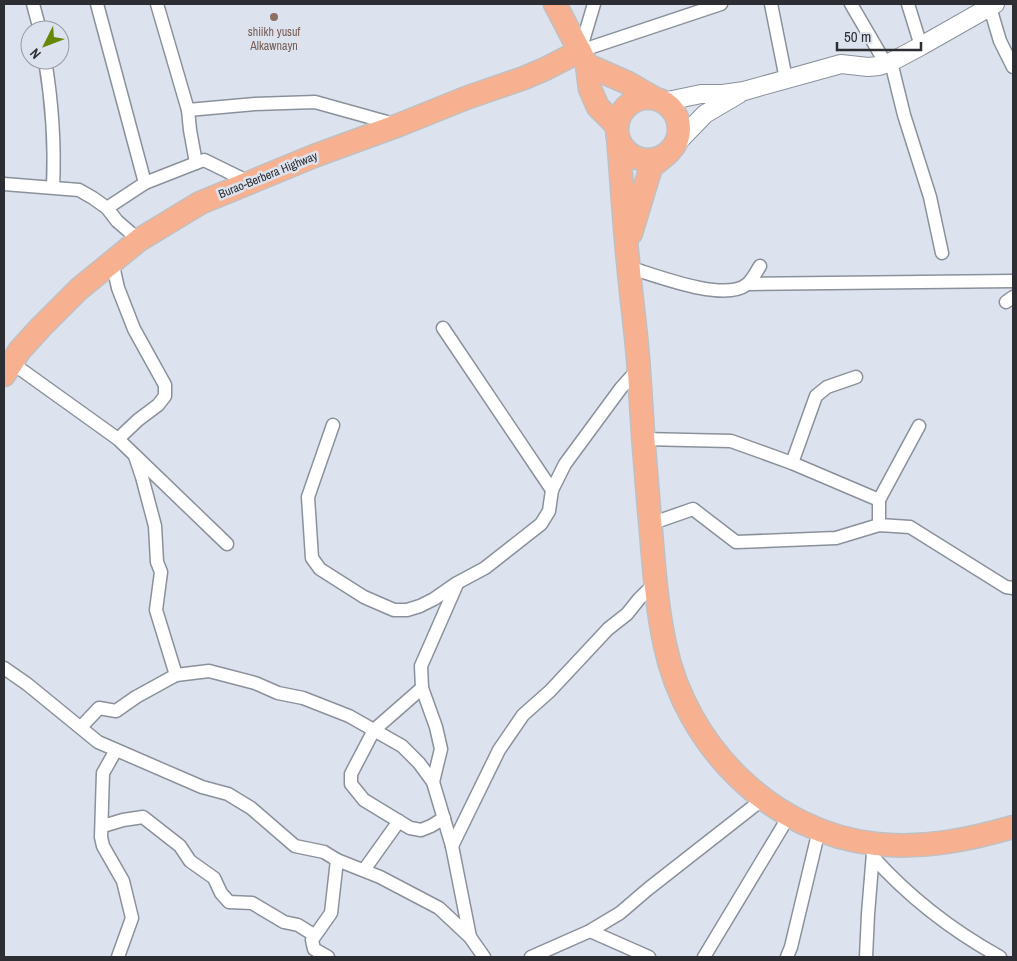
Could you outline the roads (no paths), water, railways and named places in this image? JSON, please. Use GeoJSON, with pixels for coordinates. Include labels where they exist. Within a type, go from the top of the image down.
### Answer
{"type":"FeatureCollection","features":[{"type":"Feature","properties":{"kind":"highway"},"geometry":{"type":"LineString","coordinates":[[555,4],[583,58],[590,89],[598,107],[618,131],[622,146],[629,154],[638,158],[654,160],[671,150]]}},
{"type":"Feature","properties":{"kind":"highway"},"geometry":{"type":"LineString","coordinates":[[583,58],[658,100],[674,112],[680,127],[679,137],[671,150],[650,167],[628,244]]}},
{"type":"Feature","properties":{"kind":"highway","name":"Burao-Berbera Highway"},"geometry":{"type":"LineString","coordinates":[[8,369],[41,326],[79,288],[139,240],[200,203],[314,156],[466,98],[545,69],[583,58]]}},
{"type":"Feature","properties":{"kind":"highway"},"geometry":{"type":"LineString","coordinates":[[658,100],[643,98],[629,104],[620,116],[618,131],[628,244],[628,268],[639,368],[655,583],[665,647],[678,689],[711,747],[727,766],[763,799],[789,816],[819,830],[874,850],[943,844],[1013,827]]}},
{"type":"Feature","properties":{"kind":"street"},"geometry":{"type":"LineString","coordinates":[[34,4],[38,20]]}},
{"type":"Feature","properties":{"kind":"street"},"geometry":{"type":"LineString","coordinates":[[97,4],[145,183]]}},
{"type":"Feature","properties":{"kind":"street"},"geometry":{"type":"LineString","coordinates":[[157,4],[188,110],[196,163]]}},
{"type":"Feature","properties":{"kind":"street"},"geometry":{"type":"LineString","coordinates":[[583,58],[594,4]]}},
{"type":"Feature","properties":{"kind":"street"},"geometry":{"type":"LineString","coordinates":[[583,58],[707,6],[721,4]]}},
{"type":"Feature","properties":{"kind":"street"},"geometry":{"type":"LineString","coordinates":[[772,4],[786,79]]}},
{"type":"Feature","properties":{"kind":"street"},"geometry":{"type":"LineString","coordinates":[[851,4],[888,63],[930,196],[942,253]]}},
{"type":"Feature","properties":{"kind":"street"},"geometry":{"type":"LineString","coordinates":[[908,4],[921,46]]}},
{"type":"Feature","properties":{"kind":"street"},"geometry":{"type":"LineString","coordinates":[[658,100],[744,91],[841,64],[848,63],[868,67],[888,63],[992,5],[1000,40],[1013,67]]}},
{"type":"Feature","properties":{"kind":"street"},"geometry":{"type":"LineString","coordinates":[[46,70],[52,109],[53,187]]}},
{"type":"Feature","properties":{"kind":"street"},"geometry":{"type":"LineString","coordinates":[[671,150],[705,114],[744,91]]}},
{"type":"Feature","properties":{"kind":"street"},"geometry":{"type":"LineString","coordinates":[[188,110],[256,104],[315,102],[399,125]]}},
{"type":"Feature","properties":{"kind":"street"},"geometry":{"type":"LineString","coordinates":[[107,208],[145,183],[204,160],[249,182]]}},
{"type":"Feature","properties":{"kind":"street"},"geometry":{"type":"LineString","coordinates":[[4,184],[79,190],[107,208],[117,221],[139,240]]}},
{"type":"Feature","properties":{"kind":"street"},"geometry":{"type":"LineString","coordinates":[[112,261],[118,288],[134,330],[165,384],[165,396],[158,405],[138,420],[118,439]]}},
{"type":"Feature","properties":{"kind":"street"},"geometry":{"type":"LineString","coordinates":[[628,268],[709,290],[723,291],[737,290],[748,284],[760,266]]}},
{"type":"Feature","properties":{"kind":"street"},"geometry":{"type":"LineString","coordinates":[[748,284],[1013,281]]}},
{"type":"Feature","properties":{"kind":"street"},"geometry":{"type":"LineString","coordinates":[[443,328],[552,490]]}},
{"type":"Feature","properties":{"kind":"street"},"geometry":{"type":"LineString","coordinates":[[333,425],[308,498],[312,558],[320,569],[364,597],[394,610],[407,610],[434,599],[496,560],[546,519],[552,490],[565,464],[621,388],[639,368]]}},
{"type":"Feature","properties":{"kind":"street"},"geometry":{"type":"LineString","coordinates":[[8,369],[118,439],[228,544]]}},
{"type":"Feature","properties":{"kind":"street"},"geometry":{"type":"LineString","coordinates":[[792,463],[816,396],[827,386],[856,377]]}},
{"type":"Feature","properties":{"kind":"street"},"geometry":{"type":"LineString","coordinates":[[879,525],[879,500],[919,426]]}},
{"type":"Feature","properties":{"kind":"street"},"geometry":{"type":"LineString","coordinates":[[643,439],[731,441],[792,463],[879,500]]}},
{"type":"Feature","properties":{"kind":"street"},"geometry":{"type":"LineString","coordinates":[[135,456],[155,526],[157,562],[161,572],[156,610],[176,675]]}},
{"type":"Feature","properties":{"kind":"street"},"geometry":{"type":"LineString","coordinates":[[650,524],[693,509],[736,542],[836,538],[879,525],[910,527],[1006,587],[1013,588]]}},
{"type":"Feature","properties":{"kind":"street"},"geometry":{"type":"LineString","coordinates":[[432,782],[441,748],[436,727],[422,688],[421,666],[457,583]]}},
{"type":"Feature","properties":{"kind":"street"},"geometry":{"type":"LineString","coordinates":[[452,846],[500,750],[523,716],[550,692],[608,629],[627,614],[655,583]]}},
{"type":"Feature","properties":{"kind":"street"},"geometry":{"type":"LineString","coordinates":[[4,668],[27,684],[98,742],[202,787],[228,794],[251,808],[295,846],[324,852],[337,860],[364,870],[439,908],[470,937],[484,957]]}},
{"type":"Feature","properties":{"kind":"street"},"geometry":{"type":"LineString","coordinates":[[80,727],[99,708],[116,711],[136,697],[176,675],[210,671],[255,683],[278,693],[303,698],[349,716],[402,746],[419,763],[432,782],[452,846],[470,937]]}},
{"type":"Feature","properties":{"kind":"street"},"geometry":{"type":"LineString","coordinates":[[422,688],[374,730],[351,774],[351,784],[364,800],[410,828],[421,830],[444,818]]}},
{"type":"Feature","properties":{"kind":"street"},"geometry":{"type":"LineString","coordinates":[[116,750],[103,773],[103,846],[123,881],[132,918],[118,957]]}},
{"type":"Feature","properties":{"kind":"street"},"geometry":{"type":"LineString","coordinates":[[531,957],[590,932],[620,914],[648,889],[763,799]]}},
{"type":"Feature","properties":{"kind":"street"},"geometry":{"type":"LineString","coordinates":[[704,957],[789,816]]}},
{"type":"Feature","properties":{"kind":"street"},"geometry":{"type":"LineString","coordinates":[[103,826],[143,817],[180,846],[190,861],[214,878],[221,893],[229,902],[252,903],[284,922],[298,925],[314,935]]}},
{"type":"Feature","properties":{"kind":"street"},"geometry":{"type":"LineString","coordinates":[[364,870],[399,821]]}},
{"type":"Feature","properties":{"kind":"street"},"geometry":{"type":"LineString","coordinates":[[787,957],[819,830]]}},
{"type":"Feature","properties":{"kind":"street"},"geometry":{"type":"LineString","coordinates":[[866,957],[874,850]]}},
{"type":"Feature","properties":{"kind":"street"},"geometry":{"type":"LineString","coordinates":[[874,850],[895,881],[932,912],[985,949],[1000,957]]}},
{"type":"Feature","properties":{"kind":"street"},"geometry":{"type":"LineString","coordinates":[[328,957],[314,949],[312,940],[331,913],[334,904],[333,885],[337,860]]}},
{"type":"Feature","properties":{"kind":"street"},"geometry":{"type":"LineString","coordinates":[[590,932],[648,957]]}},
{"type":"Feature","properties":{"kind":"place","name":"shiikh yusuf Alkawnayn"},"geometry":{"type":"Point","coordinates":[274,17]}}]}
